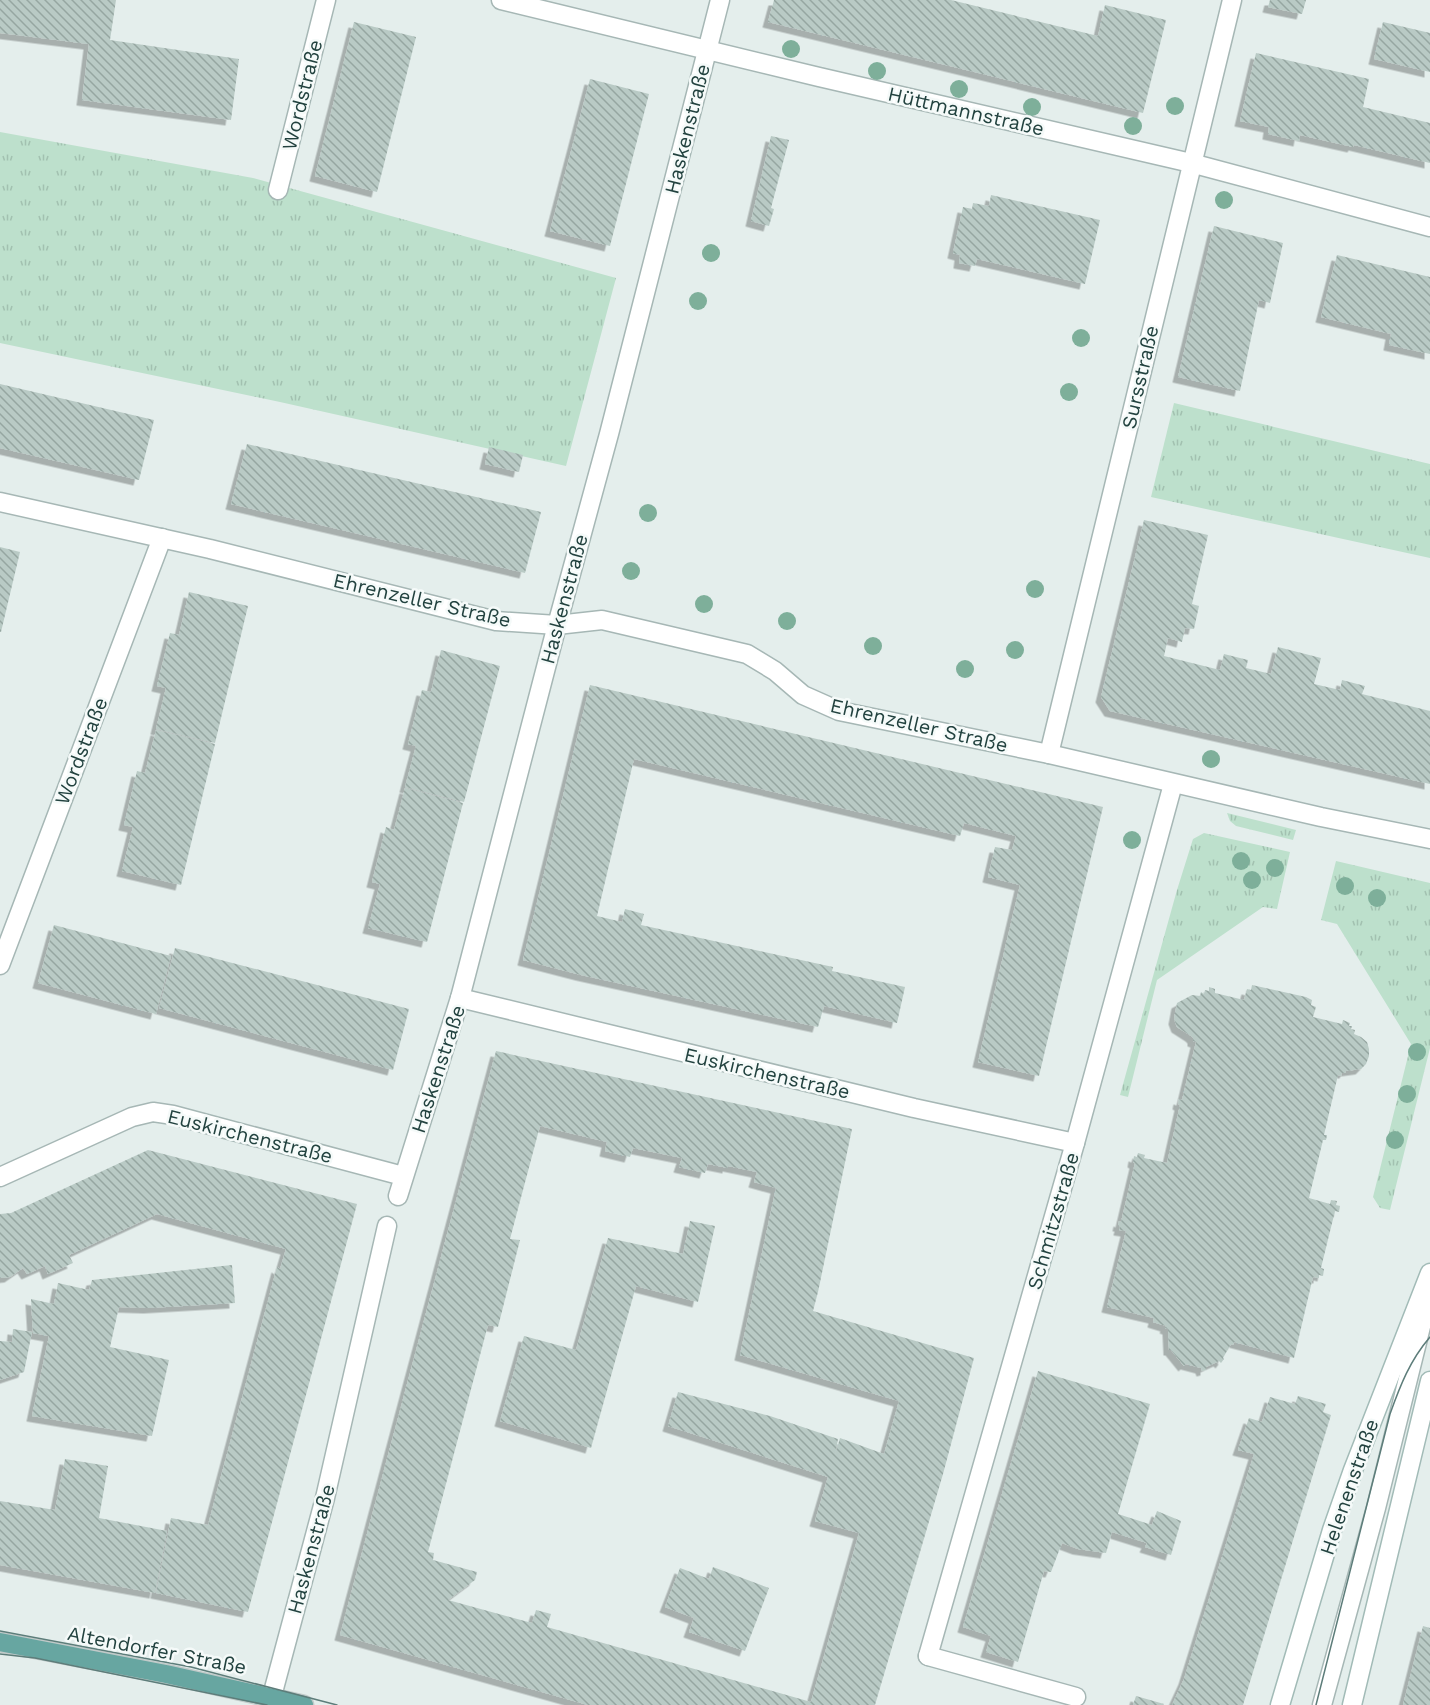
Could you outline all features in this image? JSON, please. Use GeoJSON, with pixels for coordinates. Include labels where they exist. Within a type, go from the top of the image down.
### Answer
{"type":"FeatureCollection","features":[{"type":"Feature","properties":{"kind":"main road","name":"Altendorfer Straße"},"geometry":{"type":"LineString","coordinates":[[0,1642],[272,1696],[304,1705]]}},
{"type":"Feature","properties":{"kind":"street","name":"Wordstraße"},"geometry":{"type":"LineString","coordinates":[[278,190],[326,0]]}},
{"type":"Feature","properties":{"kind":"street","name":"Hüttmannstraße"},"geometry":{"type":"LineString","coordinates":[[501,0],[1191,163],[1430,227]]}},
{"type":"Feature","properties":{"kind":"street","name":"Haskenstraße"},"geometry":{"type":"LineString","coordinates":[[398,1196],[460,998],[556,624],[612,423],[720,0]]}},
{"type":"Feature","properties":{"kind":"street","name":"Sursstraße"},"geometry":{"type":"LineString","coordinates":[[1049,754],[1232,0]]}},
{"type":"Feature","properties":{"kind":"street","name":"Ehrenzeller Straße"},"geometry":{"type":"LineString","coordinates":[[0,502],[162,538],[496,621],[556,624],[602,620],[747,654],[775,671],[803,695],[839,711],[1049,754],[1173,784],[1430,839]]}},
{"type":"Feature","properties":{"kind":"street","name":"Wordstraße"},"geometry":{"type":"LineString","coordinates":[[0,964],[162,538]]}},
{"type":"Feature","properties":{"kind":"street","name":"Schmitzstraße"},"geometry":{"type":"LineString","coordinates":[[1076,1697],[928,1656],[1075,1143],[1173,784]]}},
{"type":"Feature","properties":{"kind":"street","name":"Euskirchenstraße"},"geometry":{"type":"LineString","coordinates":[[460,998],[914,1108],[1075,1143]]}},
{"type":"Feature","properties":{"kind":"street","name":"Euskirchenstraße"},"geometry":{"type":"LineString","coordinates":[[0,1177],[132,1117],[153,1112],[173,1115],[403,1176]]}},
{"type":"Feature","properties":{"kind":"street","name":"Haskenstraße"},"geometry":{"type":"LineString","coordinates":[[272,1696],[325,1498],[387,1226]]}},
{"type":"Feature","properties":{"kind":"street","name":"Helenenstraße"},"geometry":{"type":"LineString","coordinates":[[1280,1705],[1349,1480],[1430,1273]]}},
{"type":"Feature","properties":{"kind":"street"},"geometry":{"type":"LineString","coordinates":[[1322,1705],[1376,1508],[1430,1289]]}},
{"type":"Feature","properties":{"kind":"street"},"geometry":{"type":"LineString","coordinates":[[1352,1705],[1430,1381]]}},
{"type":"Feature","properties":{"kind":"green space"},"geometry":{"type":"Polygon","coordinates":[[[0,132],[253,178],[616,278],[566,466],[280,402],[0,343],[0,132]]]}},
{"type":"Feature","properties":{"kind":"green space"},"geometry":{"type":"Polygon","coordinates":[[[1174,403],[1430,464],[1430,558],[1151,497],[1174,403]]]}},
{"type":"Feature","properties":{"kind":"green space"},"geometry":{"type":"Polygon","coordinates":[[[1227,813],[1296,830],[1293,840],[1236,826],[1230,821],[1227,813]]]}},
{"type":"Feature","properties":{"kind":"green space"},"geometry":{"type":"Polygon","coordinates":[[[1204,833],[1290,852],[1277,909],[1263,907],[1157,980],[1128,1097],[1120,1095],[1193,839],[1204,833]]]}},
{"type":"Feature","properties":{"kind":"green space"},"geometry":{"type":"Polygon","coordinates":[[[1336,861],[1430,883],[1430,1048],[1390,1210],[1380,1208],[1373,1197],[1411,1044],[1337,924],[1321,920],[1336,861]]]}},
{"type":"Feature","properties":{"kind":"building"},"geometry":{"type":"Polygon","coordinates":[[[0,0],[116,0],[110,40],[239,59],[231,120],[82,100],[89,44],[0,33],[0,0]]]}},
{"type":"Feature","properties":{"kind":"building"},"geometry":{"type":"Polygon","coordinates":[[[774,0],[951,0],[1098,36],[1105,5],[1166,20],[1143,113],[768,22],[774,0]]]}},
{"type":"Feature","properties":{"kind":"building"},"geometry":{"type":"Polygon","coordinates":[[[1270,0],[1306,0],[1302,14],[1268,7],[1270,0]]]}},
{"type":"Feature","properties":{"kind":"building"},"geometry":{"type":"Polygon","coordinates":[[[354,22],[416,37],[377,192],[315,176],[354,22]]]}},
{"type":"Feature","properties":{"kind":"building"},"geometry":{"type":"Polygon","coordinates":[[[1383,22],[1430,33],[1430,72],[1374,59],[1383,22]]]}},
{"type":"Feature","properties":{"kind":"building"},"geometry":{"type":"Polygon","coordinates":[[[1256,53],[1369,79],[1363,107],[1430,123],[1430,163],[1300,135],[1299,141],[1268,134],[1269,127],[1240,121],[1256,53]]]}},
{"type":"Feature","properties":{"kind":"building"},"geometry":{"type":"Polygon","coordinates":[[[590,79],[649,94],[610,246],[550,231],[590,79]]]}},
{"type":"Feature","properties":{"kind":"building"},"geometry":{"type":"Polygon","coordinates":[[[771,136],[789,140],[771,208],[774,209],[769,226],[751,221],[771,136]]]}},
{"type":"Feature","properties":{"kind":"building"},"geometry":{"type":"Polygon","coordinates":[[[991,195],[1100,220],[1085,284],[977,259],[975,266],[959,263],[960,255],[953,253],[963,207],[972,209],[973,203],[989,206],[991,195]]]}},
{"type":"Feature","properties":{"kind":"building"},"geometry":{"type":"Polygon","coordinates":[[[1214,226],[1283,243],[1270,303],[1259,300],[1240,391],[1178,377],[1214,226]]]}},
{"type":"Feature","properties":{"kind":"building"},"geometry":{"type":"Polygon","coordinates":[[[1337,255],[1430,277],[1430,354],[1389,345],[1391,334],[1321,317],[1337,255]]]}},
{"type":"Feature","properties":{"kind":"building"},"geometry":{"type":"Polygon","coordinates":[[[0,384],[154,420],[139,480],[0,448],[0,384]]]}},
{"type":"Feature","properties":{"kind":"building"},"geometry":{"type":"Polygon","coordinates":[[[247,444],[541,512],[525,573],[231,504],[247,444]]]}},
{"type":"Feature","properties":{"kind":"building"},"geometry":{"type":"Polygon","coordinates":[[[489,447],[523,455],[519,472],[485,464],[489,447]]]}},
{"type":"Feature","properties":{"kind":"building"},"geometry":{"type":"Polygon","coordinates":[[[1144,520],[1208,535],[1192,604],[1199,606],[1194,629],[1185,628],[1182,642],[1168,638],[1164,656],[1220,670],[1224,654],[1248,660],[1246,668],[1271,674],[1278,647],[1321,658],[1314,684],[1340,690],[1342,680],[1365,686],[1362,694],[1430,711],[1430,784],[1110,711],[1101,697],[1144,520]]]}},
{"type":"Feature","properties":{"kind":"building"},"geometry":{"type":"Polygon","coordinates":[[[0,547],[20,552],[1,632],[0,632],[0,547]]]}},
{"type":"Feature","properties":{"kind":"building"},"geometry":{"type":"Polygon","coordinates":[[[189,592],[248,606],[215,743],[156,729],[166,688],[157,686],[170,633],[179,635],[189,592]]]}},
{"type":"Feature","properties":{"kind":"building"},"geometry":{"type":"Polygon","coordinates":[[[441,650],[500,666],[464,802],[405,787],[416,746],[408,744],[422,690],[431,692],[441,650]]]}},
{"type":"Feature","properties":{"kind":"building"},"geometry":{"type":"Polygon","coordinates":[[[590,685],[1103,807],[1039,1076],[978,1062],[1020,885],[988,877],[995,847],[1012,850],[1016,836],[964,823],[960,836],[634,759],[597,916],[622,922],[625,909],[644,914],[641,925],[833,967],[832,971],[905,987],[897,1023],[824,1006],[818,1027],[523,960],[590,685]]]}},
{"type":"Feature","properties":{"kind":"building"},"geometry":{"type":"Polygon","coordinates":[[[156,730],[215,744],[181,885],[122,871],[133,827],[124,825],[137,771],[145,773],[156,730]]]}},
{"type":"Feature","properties":{"kind":"building"},"geometry":{"type":"Polygon","coordinates":[[[405,788],[463,803],[427,942],[368,928],[380,884],[372,882],[386,827],[394,830],[405,788]]]}},
{"type":"Feature","properties":{"kind":"building"},"geometry":{"type":"Polygon","coordinates":[[[54,925],[171,956],[156,1014],[38,983],[54,925]]]}},
{"type":"Feature","properties":{"kind":"building"},"geometry":{"type":"Polygon","coordinates":[[[175,948],[409,1009],[393,1070],[159,1008],[175,948]]]}},
{"type":"Feature","properties":{"kind":"building"},"geometry":{"type":"Polygon","coordinates":[[[1252,985],[1306,997],[1312,1000],[1311,1005],[1316,1007],[1313,1017],[1342,1024],[1343,1020],[1350,1023],[1351,1029],[1355,1030],[1354,1034],[1367,1042],[1369,1056],[1361,1069],[1346,1071],[1341,1076],[1338,1075],[1324,1135],[1327,1135],[1326,1140],[1323,1140],[1309,1198],[1330,1204],[1331,1200],[1337,1201],[1336,1205],[1340,1206],[1339,1212],[1335,1211],[1321,1268],[1324,1269],[1323,1276],[1313,1277],[1294,1358],[1234,1342],[1221,1363],[1219,1361],[1202,1371],[1201,1368],[1186,1364],[1184,1366],[1169,1350],[1166,1326],[1153,1322],[1154,1318],[1107,1307],[1126,1231],[1119,1230],[1120,1226],[1118,1226],[1119,1221],[1121,1222],[1135,1163],[1133,1162],[1134,1156],[1137,1157],[1138,1153],[1145,1155],[1144,1158],[1167,1163],[1180,1105],[1178,1104],[1179,1099],[1182,1100],[1196,1042],[1177,1027],[1174,1019],[1177,1003],[1192,995],[1200,996],[1201,992],[1204,994],[1205,990],[1209,991],[1209,987],[1215,989],[1215,993],[1244,1000],[1247,989],[1251,990],[1252,985]]]}},
{"type":"Feature","properties":{"kind":"building"},"geometry":{"type":"Polygon","coordinates":[[[496,1051],[852,1129],[813,1311],[974,1358],[943,1474],[875,1705],[588,1705],[340,1635],[496,1051]],[[540,1126],[510,1239],[520,1240],[498,1327],[488,1325],[428,1552],[434,1553],[433,1560],[477,1572],[475,1580],[448,1600],[532,1623],[536,1610],[551,1614],[547,1627],[811,1702],[859,1533],[815,1521],[828,1477],[668,1426],[678,1392],[770,1416],[838,1439],[835,1455],[840,1438],[884,1454],[899,1401],[740,1355],[776,1188],[754,1182],[757,1172],[708,1164],[705,1173],[679,1167],[682,1158],[633,1148],[630,1157],[605,1151],[607,1142],[540,1126]]]}},
{"type":"Feature","properties":{"kind":"building"},"geometry":{"type":"Polygon","coordinates":[[[148,1150],[357,1204],[248,1612],[156,1593],[171,1518],[208,1525],[277,1267],[280,1269],[286,1249],[157,1214],[69,1255],[73,1263],[48,1274],[45,1266],[27,1274],[23,1268],[10,1277],[0,1278],[0,1214],[11,1213],[148,1150]]]}},
{"type":"Feature","properties":{"kind":"building"},"geometry":{"type":"Polygon","coordinates":[[[690,1221],[715,1226],[698,1302],[636,1286],[591,1448],[500,1421],[524,1336],[576,1350],[608,1238],[683,1254],[690,1221]]]}},
{"type":"Feature","properties":{"kind":"building"},"geometry":{"type":"Polygon","coordinates":[[[232,1265],[235,1303],[149,1308],[119,1307],[110,1347],[169,1360],[152,1436],[32,1416],[49,1336],[33,1333],[31,1299],[54,1304],[58,1283],[89,1290],[92,1280],[232,1265]]]}},
{"type":"Feature","properties":{"kind":"building"},"geometry":{"type":"Polygon","coordinates":[[[13,1329],[32,1332],[24,1372],[0,1380],[0,1341],[12,1342],[13,1329]]]}},
{"type":"Feature","properties":{"kind":"building"},"geometry":{"type":"Polygon","coordinates":[[[1038,1371],[1150,1404],[1118,1514],[1152,1525],[1157,1511],[1181,1521],[1171,1555],[1145,1547],[1147,1543],[1112,1532],[1106,1553],[1078,1549],[1062,1543],[1051,1572],[1044,1571],[1018,1662],[986,1652],[991,1636],[963,1627],[1038,1371]]]}},
{"type":"Feature","properties":{"kind":"building"},"geometry":{"type":"Polygon","coordinates":[[[1298,1396],[1326,1404],[1323,1412],[1331,1415],[1243,1705],[1172,1705],[1184,1679],[1254,1454],[1238,1450],[1249,1418],[1262,1422],[1270,1397],[1295,1404],[1298,1396]]]}},
{"type":"Feature","properties":{"kind":"building"},"geometry":{"type":"Polygon","coordinates":[[[65,1459],[108,1466],[99,1518],[167,1531],[155,1593],[0,1565],[0,1501],[55,1510],[65,1459]]]}},
{"type":"Feature","properties":{"kind":"building"},"geometry":{"type":"Polygon","coordinates":[[[713,1567],[769,1588],[745,1651],[689,1632],[694,1618],[665,1607],[680,1568],[709,1579],[713,1567]]]}},
{"type":"Feature","properties":{"kind":"building"},"geometry":{"type":"Polygon","coordinates":[[[1423,1626],[1430,1628],[1430,1705],[1403,1705],[1423,1626]]]}},
{"type":"Feature","properties":{"kind":"building"},"geometry":{"type":"Polygon","coordinates":[[[1136,1696],[1164,1704],[1133,1705],[1136,1696]]]}},
{"type":"Feature","properties":{"kind":"tram line"},"geometry":{"type":"LineString","coordinates":[[1316,1705],[1390,1414],[1411,1364],[1430,1337]]}},
{"type":"Feature","properties":{"kind":"tram line"},"geometry":{"type":"LineString","coordinates":[[0,1631],[191,1667],[337,1705]]}},
{"type":"Feature","properties":{"kind":"tram line"},"geometry":{"type":"LineString","coordinates":[[0,1654],[35,1658],[267,1705]]}}]}
